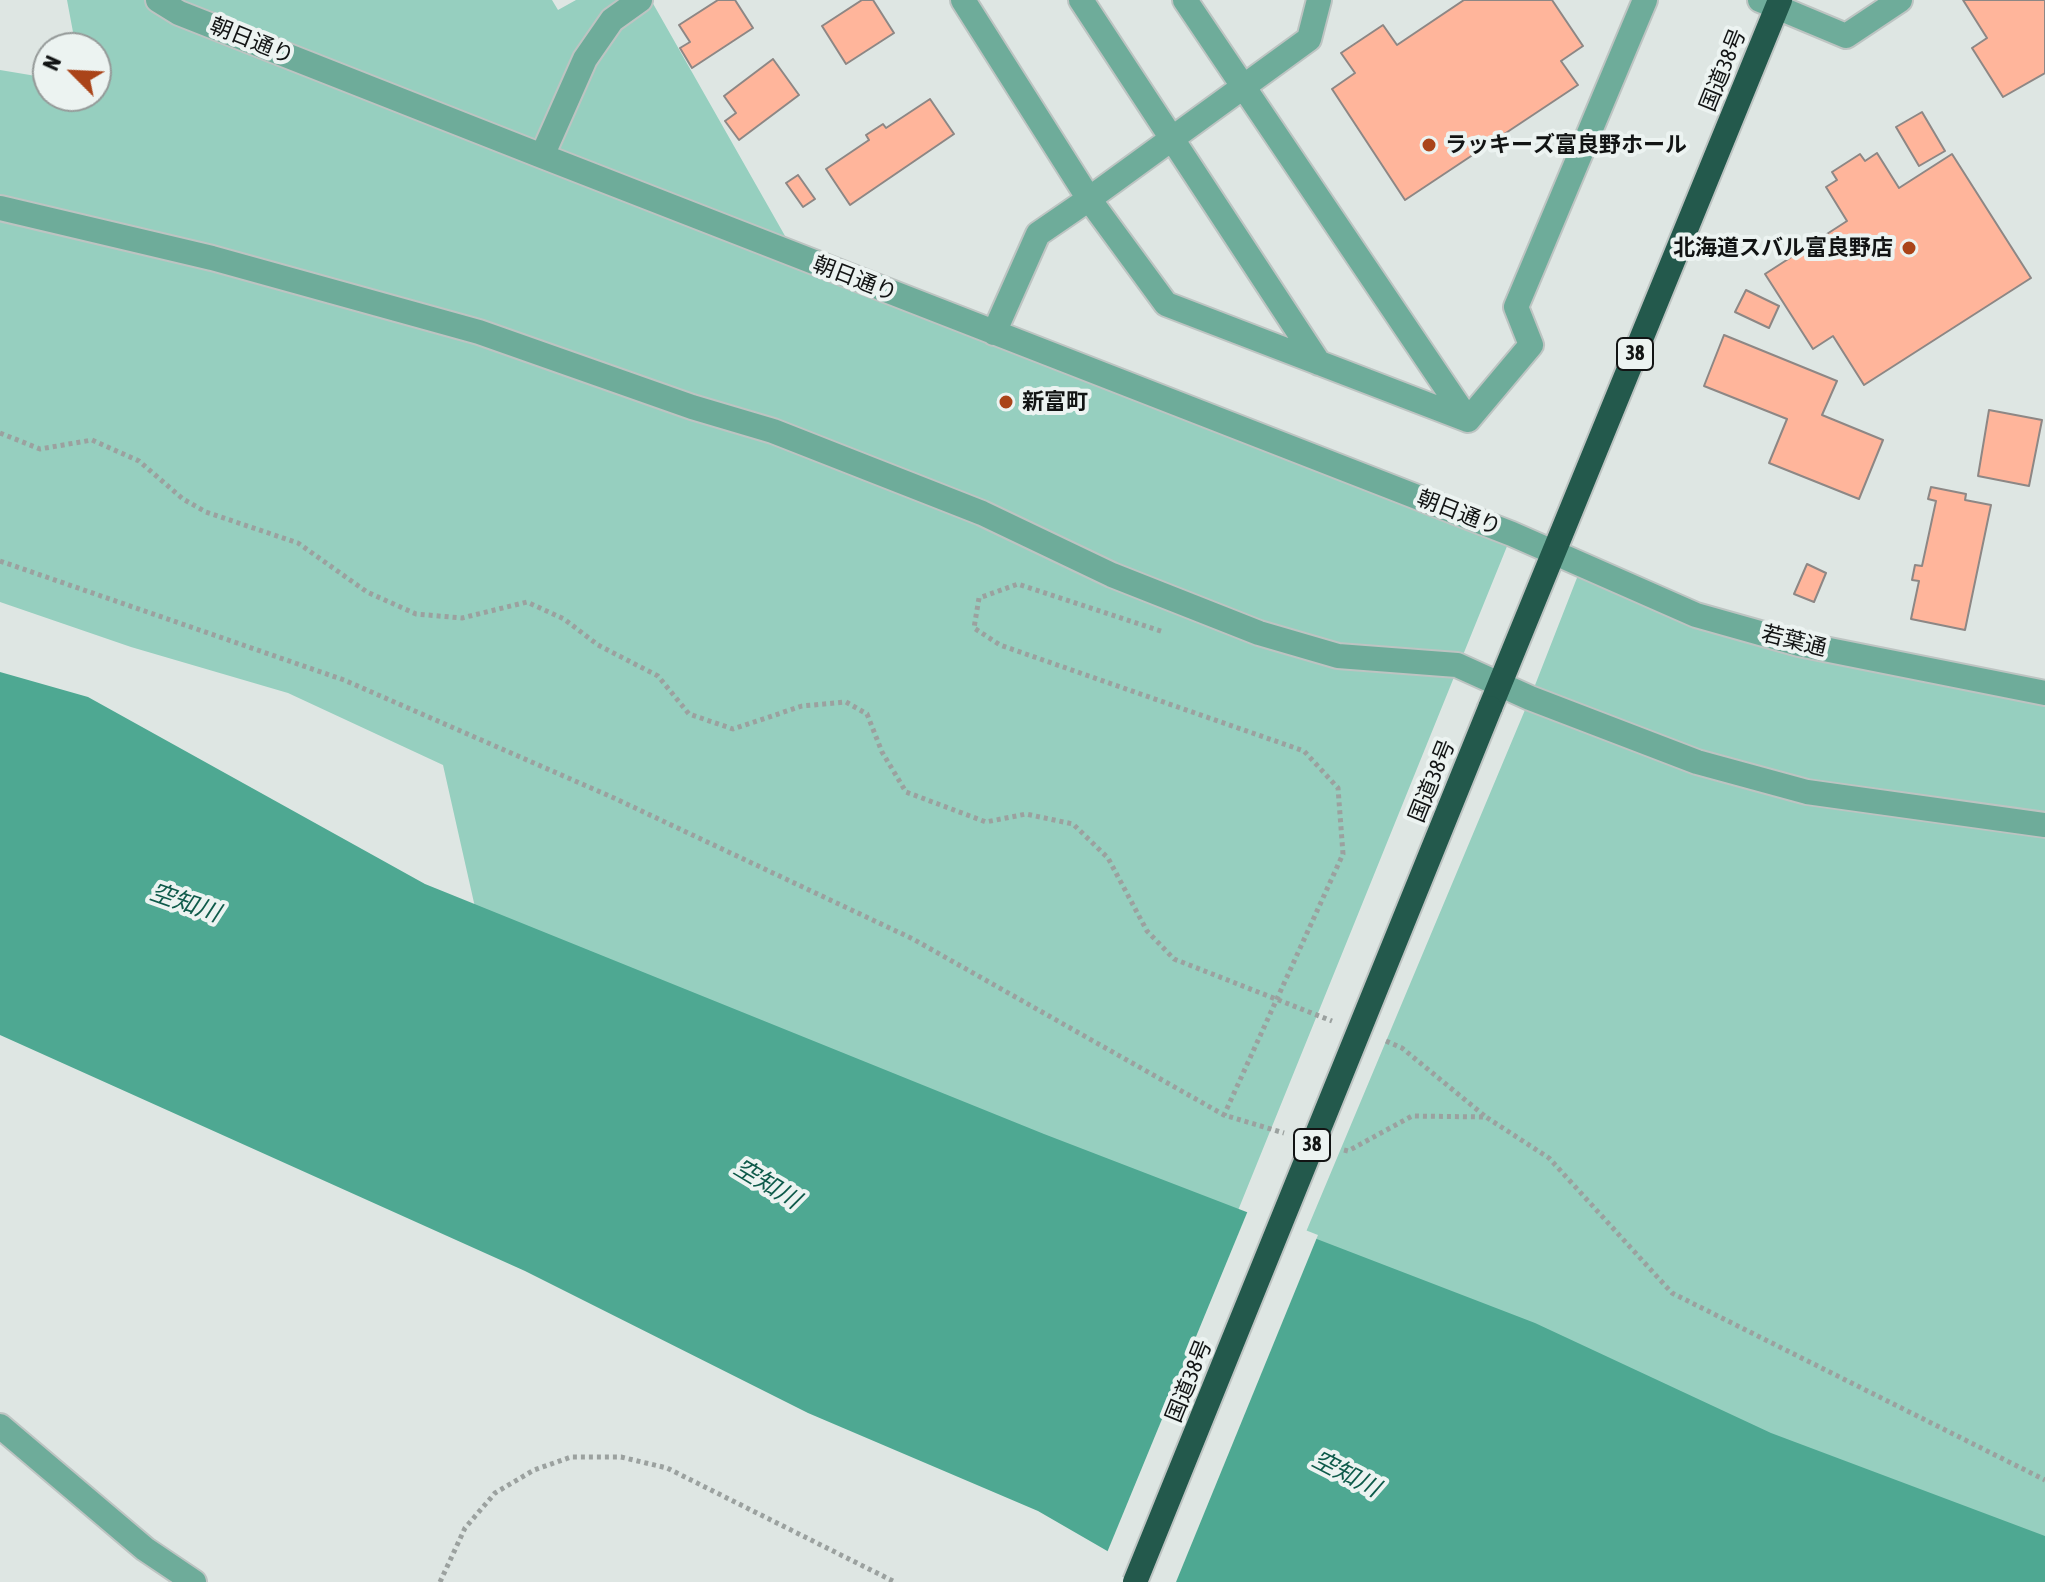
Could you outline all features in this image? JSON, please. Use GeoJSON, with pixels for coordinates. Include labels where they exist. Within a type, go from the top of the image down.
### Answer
{"type":"FeatureCollection","features":[{"type":"Feature","properties":{"kind":"highway","name":"国道38号"},"geometry":{"type":"LineString","coordinates":[[1135,1582],[1500,684],[1772,3]]}},
{"type":"Feature","properties":{"kind":"street","name":"朝日通り"},"geometry":{"type":"LineString","coordinates":[[158,0],[179,13],[1553,552]]}},
{"type":"Feature","properties":{"kind":"street"},"geometry":{"type":"LineString","coordinates":[[542,156],[585,59],[612,20],[640,0]]}},
{"type":"Feature","properties":{"kind":"street"},"geometry":{"type":"LineString","coordinates":[[963,0],[1089,199],[1166,304],[1468,420]]}},
{"type":"Feature","properties":{"kind":"street"},"geometry":{"type":"LineString","coordinates":[[1185,0],[1468,420]]}},
{"type":"Feature","properties":{"kind":"street"},"geometry":{"type":"LineString","coordinates":[[994,333],[1038,234],[1309,39],[1319,0]]}},
{"type":"Feature","properties":{"kind":"street"},"geometry":{"type":"LineString","coordinates":[[1468,420],[1531,345],[1516,307],[1645,0]]}},
{"type":"Feature","properties":{"kind":"street"},"geometry":{"type":"LineString","coordinates":[[1772,3],[1846,36],[1900,0]]}},
{"type":"Feature","properties":{"kind":"street"},"geometry":{"type":"LineString","coordinates":[[1083,1],[1319,363]]}},
{"type":"Feature","properties":{"kind":"street"},"geometry":{"type":"LineString","coordinates":[[0,208],[212,258],[479,332],[801,442],[982,513],[1112,575],[1259,633],[1338,656],[1457,665],[1697,762],[1807,792],[2045,825]]}},
{"type":"Feature","properties":{"kind":"street","name":"若葉通"},"geometry":{"type":"LineString","coordinates":[[1553,552],[1696,615],[1799,644],[2045,693]]}},
{"type":"Feature","properties":{"kind":"street"},"geometry":{"type":"LineString","coordinates":[[0,1426],[145,1549],[194,1582]]}},
{"type":"Feature","properties":{"kind":"path"},"geometry":{"type":"LineString","coordinates":[[0,433],[40,449],[92,440],[139,461],[183,499],[206,512],[298,543],[367,592],[416,614],[462,618],[527,602],[564,619],[598,645],[658,676],[689,714],[733,729],[802,706],[846,702],[867,714],[882,752],[906,792],[986,822],[1026,814],[1073,824],[1108,858],[1147,931],[1174,959],[1346,1026]]}},
{"type":"Feature","properties":{"kind":"path"},"geometry":{"type":"LineString","coordinates":[[0,561],[344,680],[614,798],[913,939],[1224,1115],[1293,1135]]}},
{"type":"Feature","properties":{"kind":"path"},"geometry":{"type":"LineString","coordinates":[[1163,632],[1018,584],[979,598],[974,628],[1000,645],[1304,751],[1338,788],[1343,854],[1224,1115]]}},
{"type":"Feature","properties":{"kind":"path"},"geometry":{"type":"LineString","coordinates":[[1374,1037],[1402,1048],[1486,1117],[1549,1158],[1672,1293],[2045,1480]]}},
{"type":"Feature","properties":{"kind":"path"},"geometry":{"type":"LineString","coordinates":[[1334,1147],[1348,1151],[1412,1116],[1486,1117]]}},
{"type":"Feature","properties":{"kind":"path"},"geometry":{"type":"LineString","coordinates":[[440,1582],[465,1528],[495,1493],[534,1470],[571,1457],[621,1457],[667,1468],[895,1582]]}},
{"type":"Feature","properties":{"kind":"shaded area"},"geometry":{"type":"Polygon","coordinates":[[[67,0],[552,0],[558,10],[576,0],[651,0],[797,257],[1512,534],[1224,1245],[479,925],[443,765],[288,693],[131,647],[0,602],[0,70],[32,75],[32,112],[112,112],[112,32],[73,32],[67,0]]]}},
{"type":"Feature","properties":{"kind":"shaded area"},"geometry":{"type":"Polygon","coordinates":[[[1582,565],[1696,615],[2045,693],[2045,1582],[1290,1270],[1530,698],[1582,565]]]}},
{"type":"Feature","properties":{"kind":"water","name":"空知川"},"geometry":{"type":"Polygon","coordinates":[[[0,672],[88,697],[425,884],[1044,1134],[1535,1323],[1771,1433],[2045,1536],[2045,1582],[1161,1582],[1038,1511],[808,1413],[525,1271],[0,1035],[0,672]]]}},
{"type":"Feature","properties":{"kind":"pier"},"geometry":{"type":"Polygon","coordinates":[[[1249,1208],[1318,1235],[1176,1582],[1153,1582],[1106,1555],[1249,1208]]]}},
{"type":"Feature","properties":{"kind":"building"},"geometry":{"type":"Polygon","coordinates":[[[718,0],[735,0],[753,28],[692,68],[680,48],[690,42],[679,25],[718,0]]]}},
{"type":"Feature","properties":{"kind":"building"},"geometry":{"type":"Polygon","coordinates":[[[862,0],[873,0],[894,33],[846,64],[822,26],[862,0]]]}},
{"type":"Feature","properties":{"kind":"building","name":"ラッキーズ富良野ホール"},"geometry":{"type":"Polygon","coordinates":[[[1464,0],[1552,0],[1583,46],[1561,61],[1578,85],[1405,200],[1332,89],[1355,73],[1341,53],[1383,25],[1397,45],[1464,0]]]}},
{"type":"Feature","properties":{"kind":"building"},"geometry":{"type":"Polygon","coordinates":[[[1963,0],[2045,0],[2045,73],[2003,97],[1972,48],[1987,38],[1963,0]]]}},
{"type":"Feature","properties":{"kind":"building"},"geometry":{"type":"Polygon","coordinates":[[[773,59],[799,95],[739,140],[725,121],[736,113],[724,96],[773,59]]]}},
{"type":"Feature","properties":{"kind":"building"},"geometry":{"type":"Polygon","coordinates":[[[930,99],[954,134],[850,205],[826,169],[869,140],[866,135],[883,124],[886,128],[930,99]]]}},
{"type":"Feature","properties":{"kind":"building"},"geometry":{"type":"Polygon","coordinates":[[[1922,112],[1945,151],[1919,166],[1896,127],[1922,112]]]}},
{"type":"Feature","properties":{"kind":"building","name":"北海道スバル富良野店"},"geometry":{"type":"Polygon","coordinates":[[[1877,153],[1899,188],[1952,154],[2031,278],[1864,385],[1833,336],[1813,349],[1765,274],[1847,221],[1826,187],[1837,180],[1832,172],[1860,154],[1865,161],[1877,153]]]}},
{"type":"Feature","properties":{"kind":"building"},"geometry":{"type":"Polygon","coordinates":[[[798,175],[815,199],[803,207],[786,183],[798,175]]]}},
{"type":"Feature","properties":{"kind":"building"},"geometry":{"type":"Polygon","coordinates":[[[1746,290],[1779,306],[1769,328],[1735,312],[1746,290]]]}},
{"type":"Feature","properties":{"kind":"building"},"geometry":{"type":"Polygon","coordinates":[[[1724,335],[1837,381],[1822,415],[1883,440],[1859,499],[1769,463],[1787,419],[1704,386],[1724,335]]]}},
{"type":"Feature","properties":{"kind":"building"},"geometry":{"type":"Polygon","coordinates":[[[1989,410],[2042,420],[2029,486],[1978,476],[1989,410]]]}},
{"type":"Feature","properties":{"kind":"building"},"geometry":{"type":"Polygon","coordinates":[[[1931,487],[1966,494],[1965,500],[1991,505],[1965,630],[1911,619],[1919,581],[1912,580],[1915,565],[1922,566],[1936,501],[1928,499],[1931,487]]]}},
{"type":"Feature","properties":{"kind":"building"},"geometry":{"type":"Polygon","coordinates":[[[1807,564],[1826,573],[1814,602],[1794,594],[1807,564]]]}},
{"type":"Feature","properties":{"kind":"place","name":"ラッキーズ富良野ホール"},"geometry":{"type":"Point","coordinates":[1429,145]}},
{"type":"Feature","properties":{"kind":"place","name":"北海道スバル富良野店"},"geometry":{"type":"Point","coordinates":[1909,248]}},
{"type":"Feature","properties":{"kind":"place","name":"新富町"},"geometry":{"type":"Point","coordinates":[1006,402]}}]}
